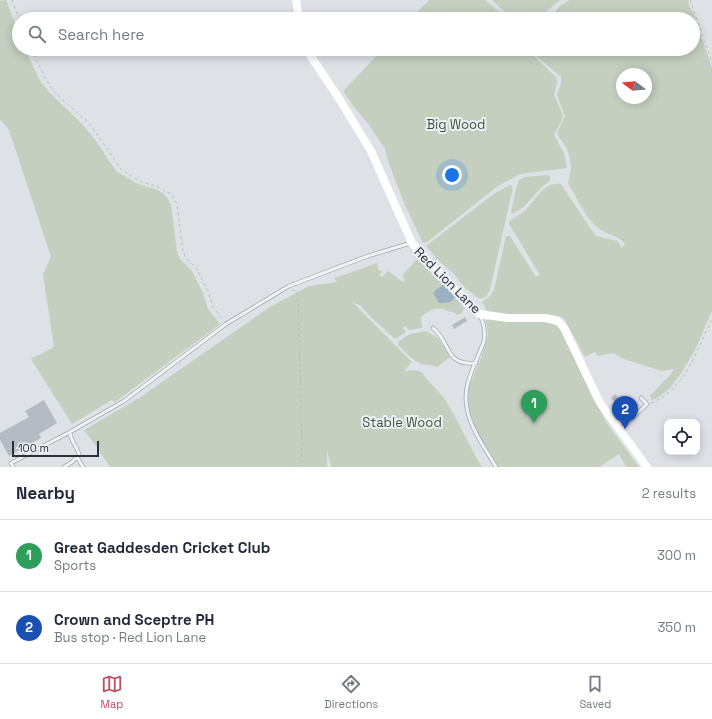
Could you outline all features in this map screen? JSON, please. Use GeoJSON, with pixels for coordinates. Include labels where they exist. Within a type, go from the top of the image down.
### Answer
{"type":"FeatureCollection","features":[{"type":"Feature","properties":{"kind":"street"},"geometry":{"type":"LineString","coordinates":[[296,0],[298,12]]}},
{"type":"Feature","properties":{"kind":"street","name":"Red Lion Lane"},"geometry":{"type":"LineString","coordinates":[[311,56],[371,151],[412,243],[479,314],[508,318],[545,318],[558,321],[564,328],[600,404],[647,467]]}},
{"type":"Feature","properties":{"kind":"lane"},"geometry":{"type":"LineString","coordinates":[[13,467],[11,463],[70,432],[124,401],[226,324],[288,286],[368,256],[412,243]]}},
{"type":"Feature","properties":{"kind":"lane"},"geometry":{"type":"LineString","coordinates":[[479,314],[483,321],[485,333],[482,346],[467,387],[467,412],[477,436],[496,467]]}},
{"type":"Feature","properties":{"kind":"lane"},"geometry":{"type":"LineString","coordinates":[[433,328],[439,333],[449,354],[466,364],[476,363]]}},
{"type":"Feature","properties":{"kind":"lane"},"geometry":{"type":"LineString","coordinates":[[619,430],[647,404],[641,398]]}},
{"type":"Feature","properties":{"kind":"lane"},"geometry":{"type":"LineString","coordinates":[[64,467],[79,455],[78,449],[71,440],[70,432]]}},
{"type":"Feature","properties":{"kind":"lane"},"geometry":{"type":"LineString","coordinates":[[77,457],[82,467]]}},
{"type":"Feature","properties":{"kind":"path"},"geometry":{"type":"LineString","coordinates":[[12,0],[16,12]]}},
{"type":"Feature","properties":{"kind":"path"},"geometry":{"type":"LineString","coordinates":[[690,0],[694,12]]}},
{"type":"Feature","properties":{"kind":"path"},"geometry":{"type":"LineString","coordinates":[[700,28],[712,62]]}},
{"type":"Feature","properties":{"kind":"path"},"geometry":{"type":"LineString","coordinates":[[34,56],[44,77],[53,91],[88,123],[121,169],[139,181],[158,187],[171,194],[177,204],[183,251],[186,258],[197,269],[208,291],[213,307],[226,324]]}},
{"type":"Feature","properties":{"kind":"path"},"geometry":{"type":"LineString","coordinates":[[288,286],[291,290],[298,291],[302,444],[301,467]]}},
{"type":"Feature","properties":{"kind":"path"},"geometry":{"type":"LineString","coordinates":[[647,404],[661,399],[680,380],[695,356],[712,318]]}},
{"type":"Feature","properties":{"kind":"green space"},"geometry":{"type":"Polygon","coordinates":[[[6,0],[12,16],[12,56],[28,56],[39,79],[49,92],[83,125],[96,141],[116,171],[138,184],[158,190],[166,196],[171,205],[177,251],[180,259],[192,271],[203,293],[208,309],[220,324],[115,402],[112,400],[72,424],[31,359],[54,347],[43,274],[51,257],[9,130],[0,119],[0,1],[6,0]]]}},
{"type":"Feature","properties":{"kind":"green space"},"geometry":{"type":"Polygon","coordinates":[[[429,0],[485,0],[500,12],[418,12],[429,0]]]}},
{"type":"Feature","properties":{"kind":"green space"},"geometry":{"type":"Polygon","coordinates":[[[492,0],[560,0],[545,12],[505,12],[492,0]]]}},
{"type":"Feature","properties":{"kind":"green space"},"geometry":{"type":"Polygon","coordinates":[[[570,0],[688,0],[689,6],[693,12],[555,12],[560,6],[570,0]]]}},
{"type":"Feature","properties":{"kind":"green space"},"geometry":{"type":"Polygon","coordinates":[[[700,32],[712,68],[712,311],[695,350],[682,372],[670,388],[659,397],[652,400],[650,396],[674,369],[662,371],[624,359],[613,353],[598,356],[595,352],[585,357],[565,320],[560,317],[554,315],[499,315],[488,312],[482,302],[489,297],[494,290],[506,236],[510,236],[536,277],[540,275],[509,222],[525,211],[540,193],[549,186],[561,184],[596,236],[617,241],[621,246],[621,249],[625,244],[619,239],[598,228],[589,219],[568,183],[571,169],[570,160],[566,147],[557,133],[565,116],[557,95],[561,83],[561,77],[536,56],[700,56],[700,32]]]}},
{"type":"Feature","properties":{"kind":"green space","name":"Big Wood"},"geometry":{"type":"Polygon","coordinates":[[[376,56],[534,56],[556,77],[557,83],[554,95],[563,115],[554,135],[564,153],[567,168],[520,174],[498,186],[427,242],[423,243],[405,205],[389,164],[385,149],[343,91],[376,56]]]}},
{"type":"Feature","properties":{"kind":"green space"},"geometry":{"type":"Polygon","coordinates":[[[550,176],[550,181],[540,189],[528,203],[512,214],[511,212],[519,180],[525,177],[550,176]]]}},
{"type":"Feature","properties":{"kind":"green space"},"geometry":{"type":"Polygon","coordinates":[[[510,185],[513,187],[490,290],[484,298],[478,298],[464,287],[454,274],[439,261],[426,246],[495,193],[510,185]]]}},
{"type":"Feature","properties":{"kind":"green space","name":"Stable Wood"},"geometry":{"type":"Polygon","coordinates":[[[417,259],[443,284],[436,290],[434,295],[439,302],[454,300],[455,297],[464,308],[462,313],[458,315],[451,311],[437,308],[430,310],[420,318],[422,319],[422,328],[409,330],[405,326],[403,328],[406,332],[395,339],[360,305],[353,303],[412,362],[404,371],[414,370],[422,372],[443,397],[482,467],[331,467],[327,450],[327,467],[110,467],[84,430],[139,398],[270,307],[309,286],[337,282],[334,278],[377,263],[379,271],[382,270],[379,275],[382,277],[388,271],[403,282],[405,279],[402,276],[417,259]]]}},
{"type":"Feature","properties":{"kind":"green space"},"geometry":{"type":"Polygon","coordinates":[[[489,318],[540,320],[554,323],[562,329],[606,422],[639,467],[626,467],[619,454],[599,467],[497,467],[477,431],[468,407],[469,386],[481,358],[488,335],[486,320],[489,320],[489,318]]]}},
{"type":"Feature","properties":{"kind":"green space"},"geometry":{"type":"Polygon","coordinates":[[[426,331],[438,338],[450,357],[437,367],[421,364],[398,345],[398,342],[410,334],[426,331]]]}},
{"type":"Feature","properties":{"kind":"water"},"geometry":{"type":"Polygon","coordinates":[[[443,284],[455,297],[450,302],[439,303],[434,295],[434,292],[443,284]]]}},
{"type":"Feature","properties":{"kind":"building"},"geometry":{"type":"Polygon","coordinates":[[[465,317],[467,321],[454,329],[452,325],[465,317]]]}},
{"type":"Feature","properties":{"kind":"building"},"geometry":{"type":"Polygon","coordinates":[[[615,394],[628,407],[633,403],[637,407],[622,422],[614,413],[617,411],[612,406],[616,403],[611,398],[615,394]]]}},
{"type":"Feature","properties":{"kind":"building"},"geometry":{"type":"Polygon","coordinates":[[[44,400],[57,423],[39,434],[41,438],[9,456],[0,440],[0,433],[29,417],[25,411],[44,400]]]}},
{"type":"Feature","properties":{"kind":"place","name":"Great Gaddesden Cricket Club"},"geometry":{"type":"Point","coordinates":[534,423]}},
{"type":"Feature","properties":{"kind":"place","name":"Crown and Sceptre PH"},"geometry":{"type":"Point","coordinates":[625,429]}}]}
